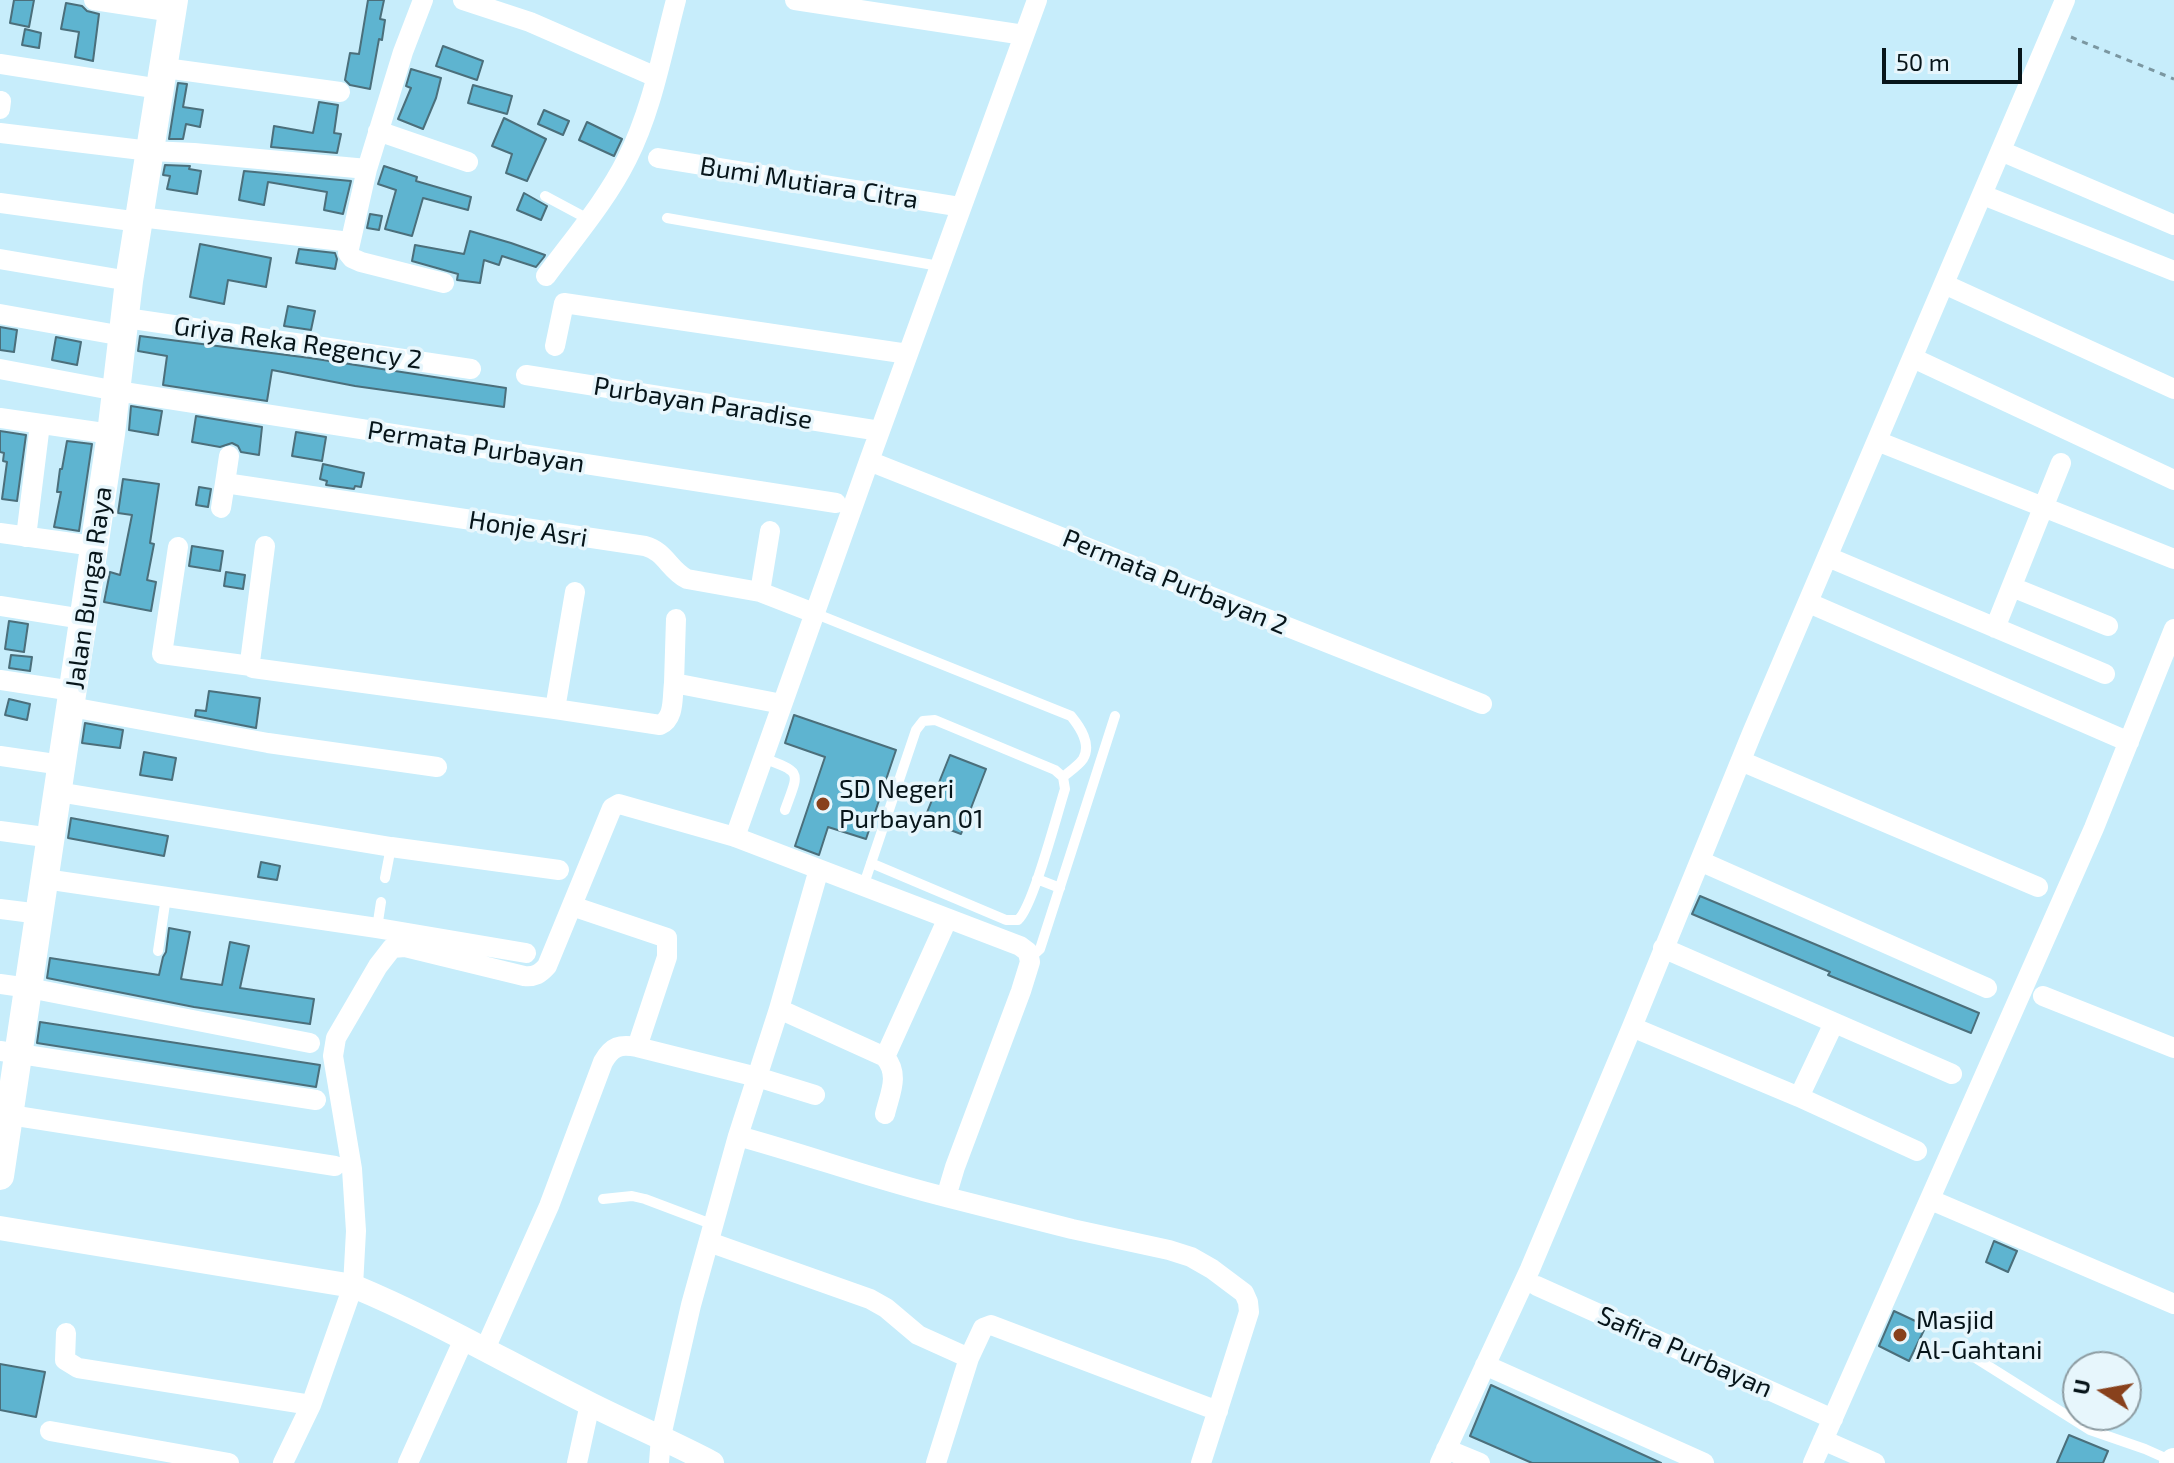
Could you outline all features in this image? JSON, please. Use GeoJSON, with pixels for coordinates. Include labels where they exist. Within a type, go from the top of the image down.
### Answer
{"type":"FeatureCollection","features":[{"type":"Feature","properties":{"kind":"main road","name":"Jalan Bunga Raya"},"geometry":{"type":"LineString","coordinates":[[0,1176],[10,1053],[29,988],[111,434],[129,281],[174,6]]}},
{"type":"Feature","properties":{"kind":"street"},"geometry":{"type":"LineString","coordinates":[[94,0],[174,6]]}},
{"type":"Feature","properties":{"kind":"street"},"geometry":{"type":"LineString","coordinates":[[423,0],[378,131],[348,253],[352,258],[444,283]]}},
{"type":"Feature","properties":{"kind":"street"},"geometry":{"type":"LineString","coordinates":[[463,0],[530,22],[656,77]]}},
{"type":"Feature","properties":{"kind":"street"},"geometry":{"type":"LineString","coordinates":[[546,276],[619,174],[634,146],[676,0]]}},
{"type":"Feature","properties":{"kind":"street"},"geometry":{"type":"LineString","coordinates":[[795,0],[1024,35]]}},
{"type":"Feature","properties":{"kind":"street"},"geometry":{"type":"LineString","coordinates":[[735,837],[1037,0]]}},
{"type":"Feature","properties":{"kind":"street"},"geometry":{"type":"LineString","coordinates":[[1480,1463],[1443,1456],[1530,1269],[1741,761],[2065,0]]}},
{"type":"Feature","properties":{"kind":"street"},"geometry":{"type":"LineString","coordinates":[[0,64],[340,92]]}},
{"type":"Feature","properties":{"kind":"street"},"geometry":{"type":"LineString","coordinates":[[378,131],[468,162]]}},
{"type":"Feature","properties":{"kind":"street"},"geometry":{"type":"LineString","coordinates":[[0,133],[150,151],[367,169]]}},
{"type":"Feature","properties":{"kind":"street"},"geometry":{"type":"LineString","coordinates":[[2001,151],[2174,225]]}},
{"type":"Feature","properties":{"kind":"street","name":"Bumi Mutiara Citra"},"geometry":{"type":"LineString","coordinates":[[658,158],[961,207]]}},
{"type":"Feature","properties":{"kind":"street"},"geometry":{"type":"LineString","coordinates":[[1983,195],[2174,271]]}},
{"type":"Feature","properties":{"kind":"street"},"geometry":{"type":"LineString","coordinates":[[0,203],[350,242]]}},
{"type":"Feature","properties":{"kind":"street"},"geometry":{"type":"LineString","coordinates":[[0,259],[129,281]]}},
{"type":"Feature","properties":{"kind":"street"},"geometry":{"type":"LineString","coordinates":[[1944,284],[2174,389]]}},
{"type":"Feature","properties":{"kind":"street"},"geometry":{"type":"LineString","coordinates":[[555,346],[564,303],[908,354]]}},
{"type":"Feature","properties":{"kind":"street","name":"Griya Reka Regency 2"},"geometry":{"type":"LineString","coordinates":[[0,314],[471,369]]}},
{"type":"Feature","properties":{"kind":"street"},"geometry":{"type":"LineString","coordinates":[[1913,358],[2174,480]]}},
{"type":"Feature","properties":{"kind":"street","name":"Permata Purbayan"},"geometry":{"type":"LineString","coordinates":[[0,369],[117,391],[836,503]]}},
{"type":"Feature","properties":{"kind":"street","name":"Purbayan Paradise"},"geometry":{"type":"LineString","coordinates":[[526,375],[880,431]]}},
{"type":"Feature","properties":{"kind":"street"},"geometry":{"type":"LineString","coordinates":[[0,418],[111,434]]}},
{"type":"Feature","properties":{"kind":"street"},"geometry":{"type":"LineString","coordinates":[[26,537],[40,424]]}},
{"type":"Feature","properties":{"kind":"street"},"geometry":{"type":"LineString","coordinates":[[1877,441],[2174,559]]}},
{"type":"Feature","properties":{"kind":"street"},"geometry":{"type":"LineString","coordinates":[[221,508],[229,456]]}},
{"type":"Feature","properties":{"kind":"street","name":"Permata Purbayan 2"},"geometry":{"type":"LineString","coordinates":[[869,461],[1482,704]]}},
{"type":"Feature","properties":{"kind":"street"},"geometry":{"type":"LineString","coordinates":[[1995,628],[2061,463]]}},
{"type":"Feature","properties":{"kind":"street","name":"Honje Asri"},"geometry":{"type":"LineString","coordinates":[[225,483],[645,546],[657,551],[679,575],[687,579],[760,592],[814,613]]}},
{"type":"Feature","properties":{"kind":"street"},"geometry":{"type":"LineString","coordinates":[[760,592],[770,531]]}},
{"type":"Feature","properties":{"kind":"street"},"geometry":{"type":"LineString","coordinates":[[0,533],[94,546]]}},
{"type":"Feature","properties":{"kind":"street"},"geometry":{"type":"LineString","coordinates":[[251,666],[265,546]]}},
{"type":"Feature","properties":{"kind":"street"},"geometry":{"type":"LineString","coordinates":[[178,547],[162,654],[253,668],[660,725],[671,714],[676,619]]}},
{"type":"Feature","properties":{"kind":"street"},"geometry":{"type":"LineString","coordinates":[[1828,557],[2105,674]]}},
{"type":"Feature","properties":{"kind":"street"},"geometry":{"type":"LineString","coordinates":[[2012,587],[2108,626]]}},
{"type":"Feature","properties":{"kind":"street"},"geometry":{"type":"LineString","coordinates":[[555,709],[575,592]]}},
{"type":"Feature","properties":{"kind":"street"},"geometry":{"type":"LineString","coordinates":[[1809,603],[2129,742]]}},
{"type":"Feature","properties":{"kind":"street"},"geometry":{"type":"LineString","coordinates":[[0,606],[83,619]]}},
{"type":"Feature","properties":{"kind":"street"},"geometry":{"type":"LineString","coordinates":[[1813,1463],[2043,945],[2174,629]]}},
{"type":"Feature","properties":{"kind":"street"},"geometry":{"type":"LineString","coordinates":[[0,680],[268,743],[437,767]]}},
{"type":"Feature","properties":{"kind":"street"},"geometry":{"type":"LineString","coordinates":[[674,683],[782,704]]}},
{"type":"Feature","properties":{"kind":"street"},"geometry":{"type":"LineString","coordinates":[[0,756],[60,778],[391,847],[559,870]]}},
{"type":"Feature","properties":{"kind":"street"},"geometry":{"type":"LineString","coordinates":[[1741,761],[2038,887]]}},
{"type":"Feature","properties":{"kind":"street"},"geometry":{"type":"LineString","coordinates":[[283,1463],[311,1405],[353,1286],[356,1231],[352,1169],[333,1056],[336,1038],[392,948],[405,947],[524,976],[533,977],[540,973],[547,966],[615,805],[735,837],[1020,946],[1028,952],[1030,958],[1021,991],[946,1197]]}},
{"type":"Feature","properties":{"kind":"street"},"geometry":{"type":"LineString","coordinates":[[0,831],[52,838]]}},
{"type":"Feature","properties":{"kind":"street"},"geometry":{"type":"LineString","coordinates":[[1700,861],[1987,988]]}},
{"type":"Feature","properties":{"kind":"street"},"geometry":{"type":"LineString","coordinates":[[659,1463],[661,1436],[691,1305],[738,1136],[819,869]]}},
{"type":"Feature","properties":{"kind":"street"},"geometry":{"type":"LineString","coordinates":[[45,879],[526,953]]}},
{"type":"Feature","properties":{"kind":"street"},"geometry":{"type":"LineString","coordinates":[[572,906],[667,938],[667,957],[637,1047]]}},
{"type":"Feature","properties":{"kind":"street"},"geometry":{"type":"LineString","coordinates":[[0,909],[40,914]]}},
{"type":"Feature","properties":{"kind":"street"},"geometry":{"type":"LineString","coordinates":[[885,1057],[947,920]]}},
{"type":"Feature","properties":{"kind":"street"},"geometry":{"type":"LineString","coordinates":[[1663,948],[1952,1074]]}},
{"type":"Feature","properties":{"kind":"street"},"geometry":{"type":"LineString","coordinates":[[0,984],[310,1043]]}},
{"type":"Feature","properties":{"kind":"street"},"geometry":{"type":"LineString","coordinates":[[2043,996],[2174,1048]]}},
{"type":"Feature","properties":{"kind":"street"},"geometry":{"type":"LineString","coordinates":[[779,1009],[885,1057],[894,1074],[885,1114]]}},
{"type":"Feature","properties":{"kind":"street"},"geometry":{"type":"LineString","coordinates":[[1799,1097],[1834,1023]]}},
{"type":"Feature","properties":{"kind":"street"},"geometry":{"type":"LineString","coordinates":[[1632,1027],[1799,1097],[1917,1151]]}},
{"type":"Feature","properties":{"kind":"street"},"geometry":{"type":"LineString","coordinates":[[408,1463],[549,1206],[608,1054],[617,1046],[637,1047],[815,1095]]}},
{"type":"Feature","properties":{"kind":"street"},"geometry":{"type":"LineString","coordinates":[[10,1053],[316,1100]]}},
{"type":"Feature","properties":{"kind":"street"},"geometry":{"type":"LineString","coordinates":[[6,1124],[335,1166]]}},
{"type":"Feature","properties":{"kind":"street"},"geometry":{"type":"LineString","coordinates":[[738,1136],[881,1180],[1072,1229],[1169,1250],[1202,1262],[1220,1274],[1244,1293],[1249,1307],[1201,1463]]}},
{"type":"Feature","properties":{"kind":"street"},"geometry":{"type":"LineString","coordinates":[[1938,1203],[2174,1304]]}},
{"type":"Feature","properties":{"kind":"street"},"geometry":{"type":"LineString","coordinates":[[0,1228],[353,1286],[400,1305],[590,1404],[712,1463]]}},
{"type":"Feature","properties":{"kind":"street"},"geometry":{"type":"LineString","coordinates":[[712,1234],[870,1299],[918,1335],[969,1358]]}},
{"type":"Feature","properties":{"kind":"street","name":"Safira Purbayan"},"geometry":{"type":"LineString","coordinates":[[1537,1286],[1833,1419]]}},
{"type":"Feature","properties":{"kind":"street"},"geometry":{"type":"LineString","coordinates":[[936,1463],[969,1358],[983,1328],[991,1325],[1218,1411]]}},
{"type":"Feature","properties":{"kind":"street"},"geometry":{"type":"LineString","coordinates":[[66,1333],[64,1358],[72,1366],[311,1405]]}},
{"type":"Feature","properties":{"kind":"street"},"geometry":{"type":"LineString","coordinates":[[1485,1365],[1704,1463]]}},
{"type":"Feature","properties":{"kind":"street"},"geometry":{"type":"LineString","coordinates":[[577,1463],[590,1404]]}},
{"type":"Feature","properties":{"kind":"street"},"geometry":{"type":"LineString","coordinates":[[50,1431],[229,1463]]}},
{"type":"Feature","properties":{"kind":"street"},"geometry":{"type":"LineString","coordinates":[[1823,1440],[1875,1463]]}},
{"type":"Feature","properties":{"kind":"lane"},"geometry":{"type":"LineString","coordinates":[[545,196],[588,219]]}},
{"type":"Feature","properties":{"kind":"lane"},"geometry":{"type":"LineString","coordinates":[[667,218],[939,266]]}},
{"type":"Feature","properties":{"kind":"lane"},"geometry":{"type":"LineString","coordinates":[[814,613],[1071,716],[1083,732],[1085,752],[1083,758],[1063,777]]}},
{"type":"Feature","properties":{"kind":"lane"},"geometry":{"type":"LineString","coordinates":[[1030,958],[1040,949],[1115,716]]}},
{"type":"Feature","properties":{"kind":"lane"},"geometry":{"type":"LineString","coordinates":[[863,887],[871,863],[916,730],[923,721],[935,720],[1055,770],[1063,777],[1065,789],[1037,879],[1026,910],[1018,920],[1012,921],[871,863]]}},
{"type":"Feature","properties":{"kind":"lane"},"geometry":{"type":"LineString","coordinates":[[763,758],[791,768],[795,773],[785,810]]}},
{"type":"Feature","properties":{"kind":"lane"},"geometry":{"type":"LineString","coordinates":[[385,878],[391,847]]}},
{"type":"Feature","properties":{"kind":"lane"},"geometry":{"type":"LineString","coordinates":[[1037,879],[1060,888]]}},
{"type":"Feature","properties":{"kind":"lane"},"geometry":{"type":"LineString","coordinates":[[158,951],[166,897]]}},
{"type":"Feature","properties":{"kind":"lane"},"geometry":{"type":"LineString","coordinates":[[377,928],[381,902]]}},
{"type":"Feature","properties":{"kind":"lane"},"geometry":{"type":"LineString","coordinates":[[603,1199],[632,1196],[645,1199],[712,1234]]}},
{"type":"Feature","properties":{"kind":"lane"},"geometry":{"type":"LineString","coordinates":[[1974,1357],[2090,1430],[2174,1462]]}},
{"type":"Feature","properties":{"kind":"path"},"geometry":{"type":"LineString","coordinates":[[2053,29],[2174,79]]}},
{"type":"Feature","properties":{"kind":"building"},"geometry":{"type":"Polygon","coordinates":[[[14,0],[34,0],[29,27],[10,23],[14,0]]]}},
{"type":"Feature","properties":{"kind":"building"},"geometry":{"type":"Polygon","coordinates":[[[368,0],[384,0],[380,19],[385,20],[370,89],[350,85],[345,80],[350,53],[359,54],[368,0]]]}},
{"type":"Feature","properties":{"kind":"building"},"geometry":{"type":"Polygon","coordinates":[[[66,3],[99,14],[93,61],[75,57],[79,32],[61,29],[66,3]]]}},
{"type":"Feature","properties":{"kind":"building"},"geometry":{"type":"Polygon","coordinates":[[[25,29],[41,33],[39,48],[22,45],[25,29]]]}},
{"type":"Feature","properties":{"kind":"building"},"geometry":{"type":"Polygon","coordinates":[[[443,46],[483,61],[477,80],[436,66],[443,46]]]}},
{"type":"Feature","properties":{"kind":"building"},"geometry":{"type":"Polygon","coordinates":[[[411,69],[441,78],[423,129],[398,119],[411,88],[406,86],[411,69]]]}},
{"type":"Feature","properties":{"kind":"building"},"geometry":{"type":"Polygon","coordinates":[[[178,83],[187,84],[183,107],[203,110],[200,127],[186,124],[183,139],[169,139],[178,83]]]}},
{"type":"Feature","properties":{"kind":"building"},"geometry":{"type":"Polygon","coordinates":[[[473,85],[512,96],[507,114],[468,103],[473,85]]]}},
{"type":"Feature","properties":{"kind":"building"},"geometry":{"type":"Polygon","coordinates":[[[319,102],[338,105],[334,133],[341,134],[337,153],[271,147],[274,126],[313,133],[319,102]]]}},
{"type":"Feature","properties":{"kind":"building"},"geometry":{"type":"Polygon","coordinates":[[[544,110],[569,121],[563,135],[538,124],[544,110]]]}},
{"type":"Feature","properties":{"kind":"building"},"geometry":{"type":"Polygon","coordinates":[[[504,118],[546,139],[527,181],[506,173],[512,154],[492,146],[504,118]]]}},
{"type":"Feature","properties":{"kind":"building"},"geometry":{"type":"Polygon","coordinates":[[[587,122],[622,139],[614,156],[579,140],[587,122]]]}},
{"type":"Feature","properties":{"kind":"building"},"geometry":{"type":"Polygon","coordinates":[[[165,165],[190,166],[189,169],[201,171],[197,194],[167,189],[170,176],[163,175],[165,165]]]}},
{"type":"Feature","properties":{"kind":"building"},"geometry":{"type":"Polygon","coordinates":[[[384,166],[417,177],[416,181],[471,197],[468,210],[423,198],[412,236],[385,229],[396,190],[378,184],[384,166]]]}},
{"type":"Feature","properties":{"kind":"building"},"geometry":{"type":"Polygon","coordinates":[[[244,171],[351,181],[343,214],[324,210],[327,192],[268,182],[264,205],[239,200],[244,171]]]}},
{"type":"Feature","properties":{"kind":"building"},"geometry":{"type":"Polygon","coordinates":[[[524,193],[547,206],[541,220],[517,210],[524,193]]]}},
{"type":"Feature","properties":{"kind":"building"},"geometry":{"type":"Polygon","coordinates":[[[370,214],[382,216],[379,230],[367,228],[370,214]]]}},
{"type":"Feature","properties":{"kind":"building"},"geometry":{"type":"Polygon","coordinates":[[[470,231],[545,255],[536,267],[502,256],[499,265],[484,260],[480,283],[457,280],[458,274],[412,261],[415,245],[464,254],[470,231]]]}},
{"type":"Feature","properties":{"kind":"building"},"geometry":{"type":"Polygon","coordinates":[[[200,244],[271,258],[266,287],[228,280],[224,304],[190,297],[200,244]]]}},
{"type":"Feature","properties":{"kind":"building"},"geometry":{"type":"Polygon","coordinates":[[[299,249],[335,253],[335,269],[296,263],[299,249]]]}},
{"type":"Feature","properties":{"kind":"building"},"geometry":{"type":"Polygon","coordinates":[[[288,306],[315,311],[311,330],[284,326],[288,306]]]}},
{"type":"Feature","properties":{"kind":"building"},"geometry":{"type":"Polygon","coordinates":[[[0,327],[17,330],[14,352],[0,350],[0,327]]]}},
{"type":"Feature","properties":{"kind":"building"},"geometry":{"type":"Polygon","coordinates":[[[140,336],[506,388],[504,407],[355,386],[272,370],[267,401],[163,385],[167,356],[138,351],[140,336]]]}},
{"type":"Feature","properties":{"kind":"building"},"geometry":{"type":"Polygon","coordinates":[[[56,337],[81,342],[77,365],[52,360],[56,337]]]}},
{"type":"Feature","properties":{"kind":"building"},"geometry":{"type":"Polygon","coordinates":[[[131,406],[162,411],[158,435],[129,430],[131,406]]]}},
{"type":"Feature","properties":{"kind":"building"},"geometry":{"type":"Polygon","coordinates":[[[196,416],[262,427],[259,455],[241,452],[232,443],[220,447],[192,442],[196,416]]]}},
{"type":"Feature","properties":{"kind":"building"},"geometry":{"type":"Polygon","coordinates":[[[0,431],[26,435],[17,501],[2,499],[7,462],[3,461],[4,453],[0,452],[0,431]]]}},
{"type":"Feature","properties":{"kind":"building"},"geometry":{"type":"Polygon","coordinates":[[[296,432],[326,437],[322,461],[292,456],[296,432]]]}},
{"type":"Feature","properties":{"kind":"building"},"geometry":{"type":"Polygon","coordinates":[[[67,441],[92,444],[79,531],[54,527],[61,492],[57,492],[60,469],[67,441]]]}},
{"type":"Feature","properties":{"kind":"building"},"geometry":{"type":"Polygon","coordinates":[[[323,464],[364,473],[361,487],[326,485],[327,481],[320,479],[323,464]]]}},
{"type":"Feature","properties":{"kind":"building"},"geometry":{"type":"Polygon","coordinates":[[[123,479],[159,484],[150,543],[154,544],[147,580],[156,582],[151,611],[104,602],[110,572],[120,575],[132,515],[118,513],[123,479]]]}},
{"type":"Feature","properties":{"kind":"building"},"geometry":{"type":"Polygon","coordinates":[[[199,487],[211,489],[208,507],[196,505],[199,487]]]}},
{"type":"Feature","properties":{"kind":"building"},"geometry":{"type":"Polygon","coordinates":[[[192,546],[223,551],[220,571],[189,566],[192,546]]]}},
{"type":"Feature","properties":{"kind":"building"},"geometry":{"type":"Polygon","coordinates":[[[226,572],[245,575],[243,589],[224,586],[226,572]]]}},
{"type":"Feature","properties":{"kind":"building"},"geometry":{"type":"Polygon","coordinates":[[[9,621],[28,624],[24,652],[5,649],[9,621]]]}},
{"type":"Feature","properties":{"kind":"building"},"geometry":{"type":"Polygon","coordinates":[[[11,655],[32,657],[30,671],[9,668],[11,655]]]}},
{"type":"Feature","properties":{"kind":"building"},"geometry":{"type":"Polygon","coordinates":[[[209,691],[260,698],[256,728],[195,716],[196,710],[206,711],[209,691]]]}},
{"type":"Feature","properties":{"kind":"building"},"geometry":{"type":"Polygon","coordinates":[[[9,699],[30,704],[27,720],[5,715],[9,699]]]}},
{"type":"Feature","properties":{"kind":"building"},"geometry":{"type":"Polygon","coordinates":[[[794,715],[896,750],[866,839],[828,827],[819,855],[795,846],[825,757],[785,743],[794,715]]]}},
{"type":"Feature","properties":{"kind":"building"},"geometry":{"type":"Polygon","coordinates":[[[85,723],[123,730],[120,748],[82,743],[85,723]]]}},
{"type":"Feature","properties":{"kind":"building"},"geometry":{"type":"Polygon","coordinates":[[[144,752],[176,758],[172,780],[140,775],[144,752]]]}},
{"type":"Feature","properties":{"kind":"building"},"geometry":{"type":"Polygon","coordinates":[[[950,755],[986,769],[961,834],[924,820],[950,755]]]}},
{"type":"Feature","properties":{"kind":"building"},"geometry":{"type":"Polygon","coordinates":[[[71,818],[168,836],[164,856],[68,838],[71,818]]]}},
{"type":"Feature","properties":{"kind":"building"},"geometry":{"type":"Polygon","coordinates":[[[261,862],[280,866],[277,880],[258,877],[261,862]]]}},
{"type":"Feature","properties":{"kind":"building"},"geometry":{"type":"Polygon","coordinates":[[[1700,896],[1979,1013],[1971,1033],[1828,975],[1830,972],[1692,914],[1700,896]]]}},
{"type":"Feature","properties":{"kind":"building"},"geometry":{"type":"Polygon","coordinates":[[[169,928],[190,932],[181,979],[222,985],[230,942],[249,946],[240,988],[314,999],[310,1024],[194,1007],[47,978],[50,958],[159,975],[169,928]]]}},
{"type":"Feature","properties":{"kind":"building"},"geometry":{"type":"Polygon","coordinates":[[[40,1022],[320,1065],[316,1087],[37,1043],[40,1022]]]}},
{"type":"Feature","properties":{"kind":"building"},"geometry":{"type":"Polygon","coordinates":[[[1994,1241],[2017,1251],[2008,1272],[1986,1262],[1994,1241]]]}},
{"type":"Feature","properties":{"kind":"building","name":"Masjid Al-Gahtani"},"geometry":{"type":"Polygon","coordinates":[[[1894,1311],[1926,1326],[1909,1361],[1879,1346],[1894,1311]]]}},
{"type":"Feature","properties":{"kind":"building"},"geometry":{"type":"Polygon","coordinates":[[[0,1364],[45,1372],[36,1417],[0,1410],[0,1364]]]}},
{"type":"Feature","properties":{"kind":"building"},"geometry":{"type":"Polygon","coordinates":[[[1491,1385],[1661,1463],[1532,1463],[1470,1436],[1491,1385]]]}},
{"type":"Feature","properties":{"kind":"building"},"geometry":{"type":"Polygon","coordinates":[[[2069,1435],[2108,1451],[2103,1463],[2057,1463],[2069,1435]]]}},
{"type":"Feature","properties":{"kind":"place","name":"SD Negeri Purbayan 01"},"geometry":{"type":"Point","coordinates":[823,804]}},
{"type":"Feature","properties":{"kind":"place","name":"Masjid Al-Gahtani"},"geometry":{"type":"Point","coordinates":[1900,1335]}}]}
